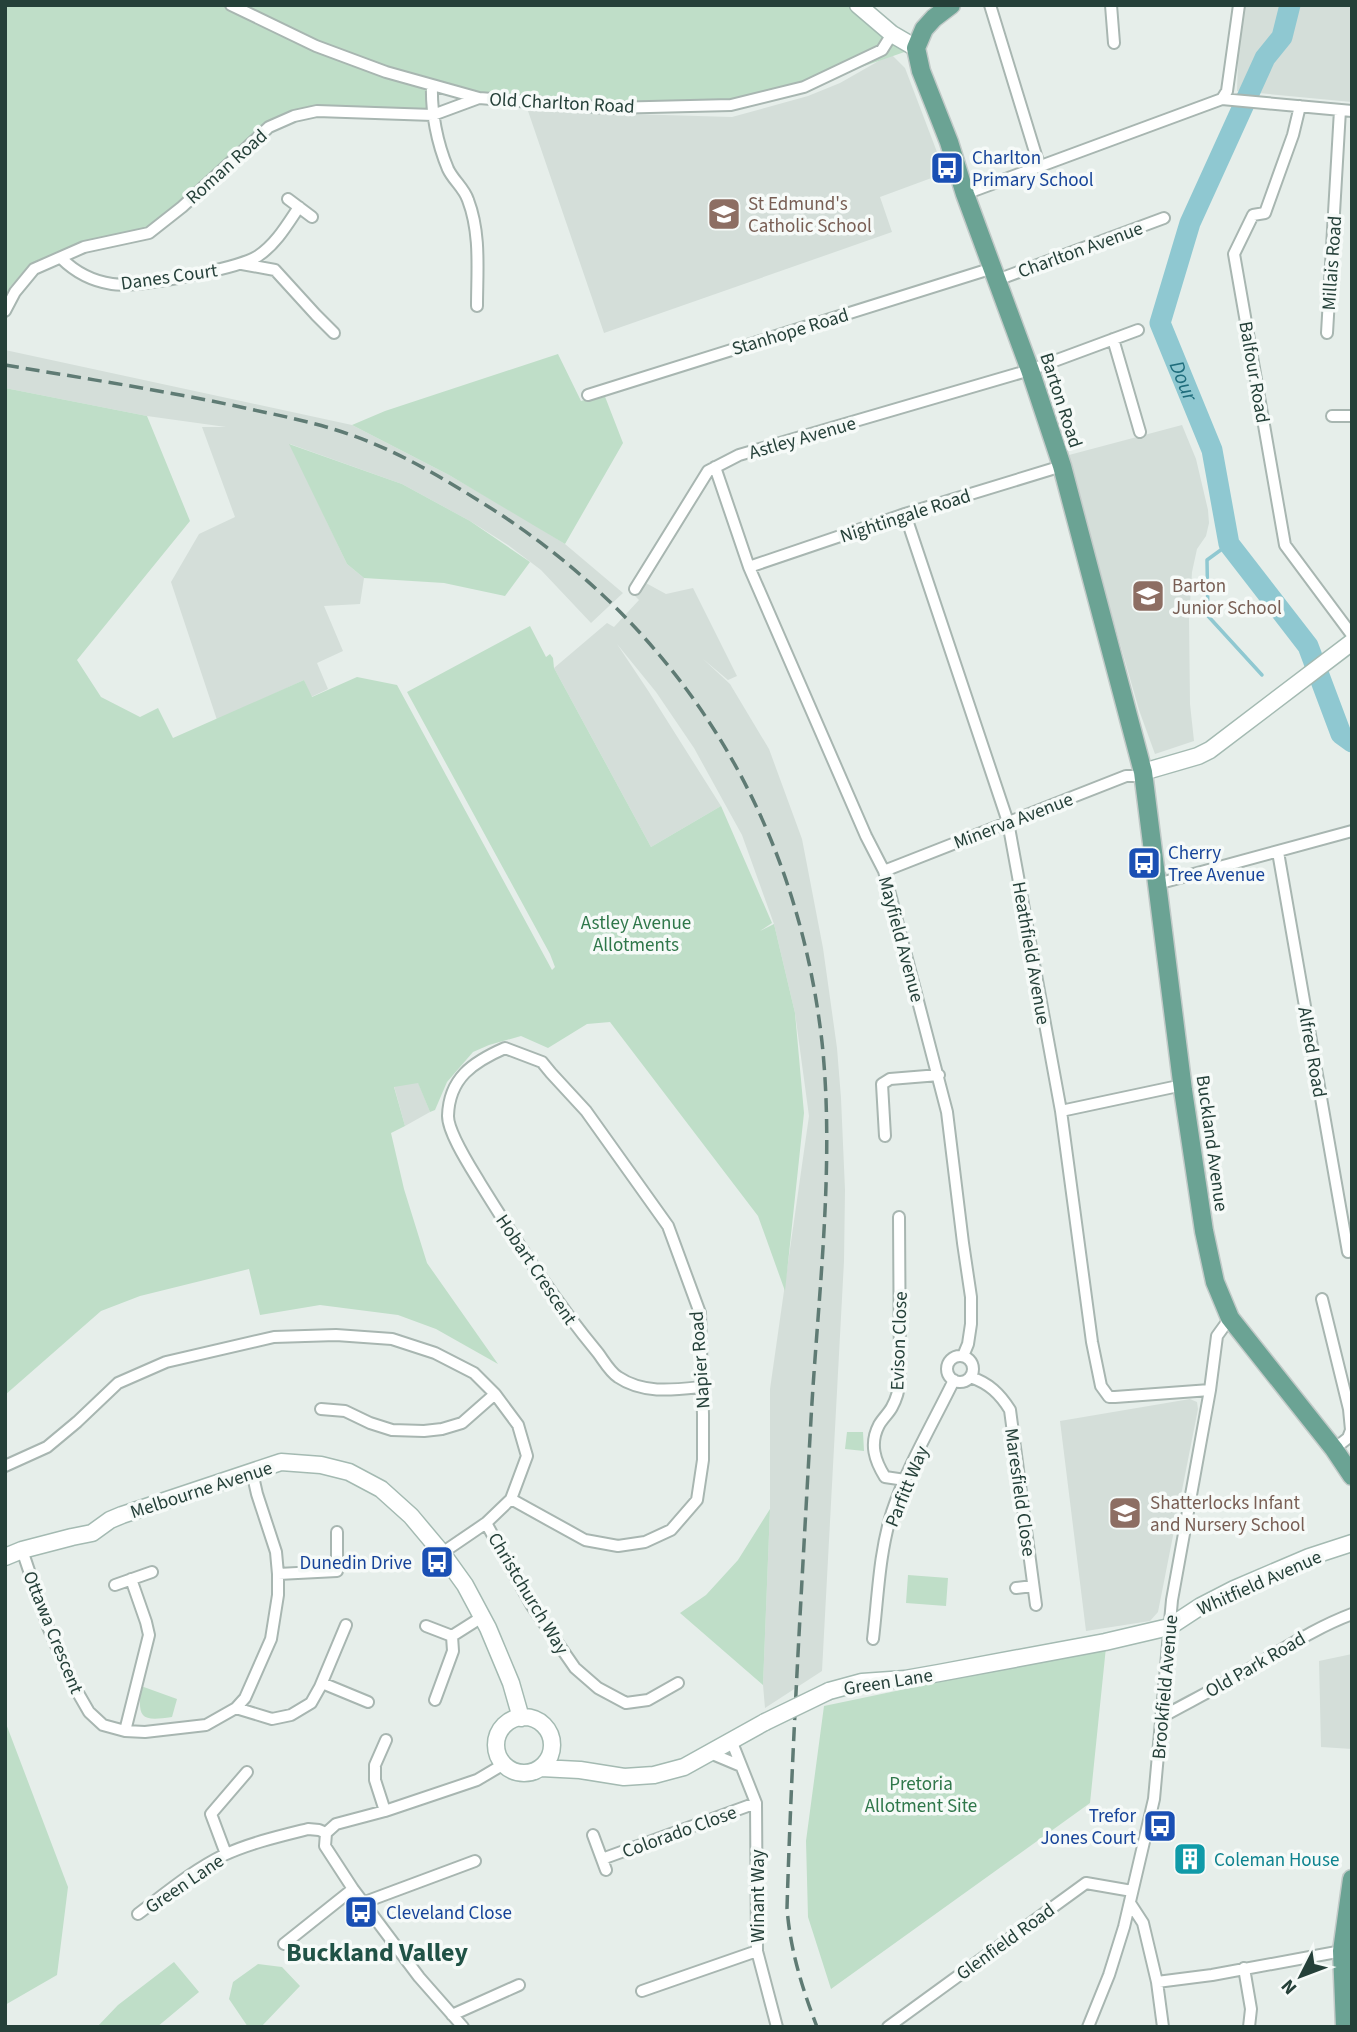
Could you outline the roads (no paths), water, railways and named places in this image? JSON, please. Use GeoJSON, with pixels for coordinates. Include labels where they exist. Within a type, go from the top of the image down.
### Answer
{"type":"FeatureCollection","features":[{"type":"Feature","properties":{"kind":"main road"},"geometry":{"type":"LineString","coordinates":[[916,48],[931,11],[951,5]]}},
{"type":"Feature","properties":{"kind":"main road","name":"Barton Road"},"geometry":{"type":"LineString","coordinates":[[916,48],[921,71],[949,142],[1062,466],[1143,772]]}},
{"type":"Feature","properties":{"kind":"main road","name":"Buckland Avenue"},"geometry":{"type":"LineString","coordinates":[[1143,772],[1183,1085],[1204,1231],[1215,1282],[1230,1318],[1334,1449],[1352,1476]]}},
{"type":"Feature","properties":{"kind":"main road"},"geometry":{"type":"LineString","coordinates":[[1345,2027],[1342,1951],[1352,1879]]}},
{"type":"Feature","properties":{"kind":"street","name":"Old Charlton Road"},"geometry":{"type":"LineString","coordinates":[[231,5],[316,46],[386,72],[479,98],[609,108],[731,105],[804,88],[882,50],[892,34]]}},
{"type":"Feature","properties":{"kind":"street"},"geometry":{"type":"LineString","coordinates":[[858,5],[892,34],[916,48]]}},
{"type":"Feature","properties":{"kind":"street"},"geometry":{"type":"LineString","coordinates":[[990,5],[1039,165]]}},
{"type":"Feature","properties":{"kind":"street"},"geometry":{"type":"LineString","coordinates":[[1111,5],[1114,44]]}},
{"type":"Feature","properties":{"kind":"street"},"geometry":{"type":"LineString","coordinates":[[1222,99],[1227,91],[1239,5]]}},
{"type":"Feature","properties":{"kind":"street"},"geometry":{"type":"LineString","coordinates":[[432,85],[433,115],[448,170],[468,198],[477,235],[477,306]]}},
{"type":"Feature","properties":{"kind":"street","name":"Roman Road"},"geometry":{"type":"LineString","coordinates":[[5,311],[15,292],[34,270],[84,247],[149,233],[269,127],[294,116],[317,111],[433,115],[479,98]]}},
{"type":"Feature","properties":{"kind":"street"},"geometry":{"type":"LineString","coordinates":[[965,194],[1222,99],[1346,110]]}},
{"type":"Feature","properties":{"kind":"street","name":"Balfour Road"},"geometry":{"type":"LineString","coordinates":[[1300,106],[1293,135],[1265,213],[1252,215],[1234,254],[1285,545],[1352,635]]}},
{"type":"Feature","properties":{"kind":"street","name":"Millais Road"},"geometry":{"type":"LineString","coordinates":[[1326,333],[1346,110]]}},
{"type":"Feature","properties":{"kind":"street"},"geometry":{"type":"LineString","coordinates":[[288,199],[312,217]]}},
{"type":"Feature","properties":{"kind":"street","name":"Danes Court"},"geometry":{"type":"LineString","coordinates":[[61,258],[90,279],[114,285],[169,279],[242,264],[258,256],[277,239],[299,207]]}},
{"type":"Feature","properties":{"kind":"street","name":"Charlton Avenue"},"geometry":{"type":"LineString","coordinates":[[995,274],[1164,218]]}},
{"type":"Feature","properties":{"kind":"street"},"geometry":{"type":"LineString","coordinates":[[277,239],[272,254],[275,270],[334,332]]}},
{"type":"Feature","properties":{"kind":"street","name":"Danes Court"},"geometry":{"type":"LineString","coordinates":[[242,264],[275,270]]}},
{"type":"Feature","properties":{"kind":"street","name":"Stanhope Road"},"geometry":{"type":"LineString","coordinates":[[588,395],[995,274]]}},
{"type":"Feature","properties":{"kind":"street","name":"Astley Avenue"},"geometry":{"type":"LineString","coordinates":[[635,589],[708,471],[715,467],[739,455],[1030,370],[1138,330]]}},
{"type":"Feature","properties":{"kind":"street"},"geometry":{"type":"LineString","coordinates":[[1113,339],[1140,432]]}},
{"type":"Feature","properties":{"kind":"street"},"geometry":{"type":"LineString","coordinates":[[1332,416],[1352,416]]}},
{"type":"Feature","properties":{"kind":"street","name":"Nightingale Road"},"geometry":{"type":"LineString","coordinates":[[749,567],[905,514],[1062,466]]}},
{"type":"Feature","properties":{"kind":"street","name":"Mayfield Avenue"},"geometry":{"type":"LineString","coordinates":[[715,467],[749,567],[884,871],[939,1075],[947,1112],[971,1297],[968,1345],[963,1356],[953,1358],[947,1365],[948,1374],[954,1380]]}},
{"type":"Feature","properties":{"kind":"street","name":"Heathfield Avenue"},"geometry":{"type":"LineString","coordinates":[[905,514],[1008,822],[1060,1111],[1092,1342],[1101,1386],[1109,1396],[1115,1397],[1210,1390]]}},
{"type":"Feature","properties":{"kind":"street"},"geometry":{"type":"LineString","coordinates":[[1143,772],[1210,750],[1352,642]]}},
{"type":"Feature","properties":{"kind":"street","name":"Minerva Avenue"},"geometry":{"type":"LineString","coordinates":[[884,871],[1126,776],[1143,772]]}},
{"type":"Feature","properties":{"kind":"street"},"geometry":{"type":"LineString","coordinates":[[1157,884],[1352,831]]}},
{"type":"Feature","properties":{"kind":"street","name":"Alfred Road"},"geometry":{"type":"LineString","coordinates":[[1278,852],[1349,1252]]}},
{"type":"Feature","properties":{"kind":"street","name":"Napier Road"},"geometry":{"type":"LineString","coordinates":[[461,1076],[481,1058],[505,1048],[542,1062],[586,1111],[668,1227],[700,1313],[704,1460],[697,1500],[671,1530],[645,1542],[618,1546],[585,1540],[511,1499]]}},
{"type":"Feature","properties":{"kind":"street"},"geometry":{"type":"LineString","coordinates":[[885,1136],[882,1084],[890,1079],[939,1075]]}},
{"type":"Feature","properties":{"kind":"street","name":"Hobart Crescent"},"geometry":{"type":"LineString","coordinates":[[461,1076],[449,1099],[448,1121],[463,1154],[505,1223],[572,1322],[617,1377],[639,1388],[668,1390],[701,1387]]}},
{"type":"Feature","properties":{"kind":"street"},"geometry":{"type":"LineString","coordinates":[[1060,1111],[1183,1085]]}},
{"type":"Feature","properties":{"kind":"street","name":"Evison Close"},"geometry":{"type":"LineString","coordinates":[[899,1217],[900,1380],[897,1397],[879,1425],[873,1444],[876,1461],[885,1477],[905,1480]]}},
{"type":"Feature","properties":{"kind":"street"},"geometry":{"type":"LineString","coordinates":[[1322,1299],[1349,1409],[1351,1430],[1348,1438],[1334,1449]]}},
{"type":"Feature","properties":{"kind":"street","name":"Brookfield Avenue"},"geometry":{"type":"LineString","coordinates":[[1088,2027],[1110,1975],[1154,1799],[1169,1627],[1184,1528],[1210,1390],[1217,1336],[1230,1318]]}},
{"type":"Feature","properties":{"kind":"street"},"geometry":{"type":"LineString","coordinates":[[5,1466],[47,1447],[118,1383],[166,1362],[274,1337],[336,1335],[392,1339],[435,1353],[474,1373],[495,1394],[518,1425],[527,1456],[511,1499],[486,1523],[442,1553]]}},
{"type":"Feature","properties":{"kind":"street"},"geometry":{"type":"LineString","coordinates":[[954,1380],[963,1382],[970,1377],[973,1370],[973,1365],[963,1356]]}},
{"type":"Feature","properties":{"kind":"street","name":"Maresfield Close"},"geometry":{"type":"LineString","coordinates":[[970,1377],[988,1384],[1001,1396],[1010,1410],[1036,1605]]}},
{"type":"Feature","properties":{"kind":"street","name":"Parfitt Way"},"geometry":{"type":"LineString","coordinates":[[873,1639],[883,1548],[892,1511],[954,1380]]}},
{"type":"Feature","properties":{"kind":"street"},"geometry":{"type":"LineString","coordinates":[[321,1409],[345,1411],[393,1430],[424,1431],[462,1423],[495,1394]]}},
{"type":"Feature","properties":{"kind":"street","name":"Melbourne Avenue"},"geometry":{"type":"LineString","coordinates":[[5,1558],[22,1550],[92,1533],[122,1515],[281,1462],[321,1465],[349,1472],[381,1489],[411,1516],[465,1585],[511,1683],[521,1718]]}},
{"type":"Feature","properties":{"kind":"street"},"geometry":{"type":"LineString","coordinates":[[131,1579],[149,1635],[125,1731],[145,1732],[206,1725],[236,1708],[245,1698],[271,1639],[278,1595],[276,1552],[252,1472]]}},
{"type":"Feature","properties":{"kind":"street","name":"Christchurch Way"},"geometry":{"type":"LineString","coordinates":[[486,1523],[532,1606],[575,1668],[598,1688],[626,1703],[648,1700],[678,1683]]}},
{"type":"Feature","properties":{"kind":"street"},"geometry":{"type":"LineString","coordinates":[[278,1574],[337,1571],[337,1532]]}},
{"type":"Feature","properties":{"kind":"street","name":"Whitfield Avenue"},"geometry":{"type":"LineString","coordinates":[[1169,1627],[1234,1589],[1309,1557],[1352,1543]]}},
{"type":"Feature","properties":{"kind":"street","name":"Ottawa Crescent"},"geometry":{"type":"LineString","coordinates":[[22,1550],[48,1627],[74,1686],[89,1712],[103,1725],[125,1731]]}},
{"type":"Feature","properties":{"kind":"street"},"geometry":{"type":"LineString","coordinates":[[115,1585],[152,1572]]}},
{"type":"Feature","properties":{"kind":"street"},"geometry":{"type":"LineString","coordinates":[[1016,1588],[1033,1586]]}},
{"type":"Feature","properties":{"kind":"street","name":"Old Park Road"},"geometry":{"type":"LineString","coordinates":[[1160,1718],[1309,1633],[1352,1614]]}},
{"type":"Feature","properties":{"kind":"street"},"geometry":{"type":"LineString","coordinates":[[452,1636],[482,1617]]}},
{"type":"Feature","properties":{"kind":"street"},"geometry":{"type":"LineString","coordinates":[[236,1708],[272,1719],[291,1715],[310,1703],[322,1683],[346,1625]]}},
{"type":"Feature","properties":{"kind":"street"},"geometry":{"type":"LineString","coordinates":[[426,1626],[452,1636]]}},
{"type":"Feature","properties":{"kind":"street","name":"Green Lane"},"geometry":{"type":"LineString","coordinates":[[541,1768],[580,1770],[624,1777],[654,1775],[684,1767],[765,1722],[830,1692],[862,1682],[939,1673],[1105,1642],[1169,1627]]}},
{"type":"Feature","properties":{"kind":"street"},"geometry":{"type":"LineString","coordinates":[[435,1700],[453,1651],[452,1636]]}},
{"type":"Feature","properties":{"kind":"street"},"geometry":{"type":"LineString","coordinates":[[322,1683],[368,1702]]}},
{"type":"Feature","properties":{"kind":"street"},"geometry":{"type":"LineString","coordinates":[[521,1718],[538,1721],[549,1733],[552,1750],[550,1757],[541,1768],[533,1772],[515,1772],[499,1757],[497,1740],[505,1725],[521,1718]]}},
{"type":"Feature","properties":{"kind":"street"},"geometry":{"type":"LineString","coordinates":[[385,1811],[375,1780],[375,1765],[386,1740]]}},
{"type":"Feature","properties":{"kind":"street","name":"Winant Way"},"geometry":{"type":"LineString","coordinates":[[731,1740],[756,1803],[757,1951],[777,2027]]}},
{"type":"Feature","properties":{"kind":"street","name":"Green Lane"},"geometry":{"type":"LineString","coordinates":[[552,1750],[580,1770]]}},
{"type":"Feature","properties":{"kind":"street"},"geometry":{"type":"LineString","coordinates":[[710,1752],[741,1766]]}},
{"type":"Feature","properties":{"kind":"street","name":"Green Lane"},"geometry":{"type":"LineString","coordinates":[[138,1914],[169,1890],[226,1854],[243,1847],[308,1829],[326,1833],[336,1824],[385,1811],[477,1780],[504,1764]]}},
{"type":"Feature","properties":{"kind":"street"},"geometry":{"type":"LineString","coordinates":[[226,1854],[211,1814],[247,1772]]}},
{"type":"Feature","properties":{"kind":"street","name":"Colorado Close"},"geometry":{"type":"LineString","coordinates":[[593,1835],[604,1864],[756,1803]]}},
{"type":"Feature","properties":{"kind":"street"},"geometry":{"type":"LineString","coordinates":[[326,1833],[324,1842],[327,1850],[353,1889],[419,1977],[463,2027]]}},
{"type":"Feature","properties":{"kind":"street"},"geometry":{"type":"LineString","coordinates":[[365,1902],[475,1861]]}},
{"type":"Feature","properties":{"kind":"street","name":"Glenfield Road"},"geometry":{"type":"LineString","coordinates":[[888,2027],[1086,1883],[1131,1897]]}},
{"type":"Feature","properties":{"kind":"street"},"geometry":{"type":"LineString","coordinates":[[284,1944],[353,1889]]}},
{"type":"Feature","properties":{"kind":"street"},"geometry":{"type":"LineString","coordinates":[[1131,1897],[1143,1923],[1157,1982],[1163,2027]]}},
{"type":"Feature","properties":{"kind":"street"},"geometry":{"type":"LineString","coordinates":[[642,1992],[757,1951]]}},
{"type":"Feature","properties":{"kind":"street"},"geometry":{"type":"LineString","coordinates":[[1157,1982],[1212,1975],[1342,1951]]}},
{"type":"Feature","properties":{"kind":"street"},"geometry":{"type":"LineString","coordinates":[[1244,1968],[1251,2008],[1249,2027]]}},
{"type":"Feature","properties":{"kind":"street"},"geometry":{"type":"LineString","coordinates":[[452,2015],[519,1985]]}},
{"type":"Feature","properties":{"kind":"waterway","name":"Dour"},"geometry":{"type":"LineString","coordinates":[[1290,5],[1282,37],[1265,58],[1190,223],[1160,323],[1212,450],[1229,544],[1308,646],[1341,734],[1352,742]]}},
{"type":"Feature","properties":{"kind":"waterway"},"geometry":{"type":"LineString","coordinates":[[1229,544],[1207,560],[1208,616],[1262,675]]}},
{"type":"Feature","properties":{"kind":"railway"},"geometry":{"type":"LineString","coordinates":[[5,365],[179,395],[311,423],[371,442],[451,483],[551,551],[613,605],[668,666],[715,732],[754,802],[785,878],[808,958],[822,1042],[826,1088],[824,1230],[801,1602],[787,1908],[798,1968],[817,2027]]}},
{"type":"Feature","properties":{"kind":"place","name":"Charlton Primary School"},"geometry":{"type":"Point","coordinates":[947,168]}},
{"type":"Feature","properties":{"kind":"place","name":"St Edmund's Catholic School"},"geometry":{"type":"Point","coordinates":[724,214]}},
{"type":"Feature","properties":{"kind":"place","name":"Barton Junior School"},"geometry":{"type":"Point","coordinates":[1148,596]}},
{"type":"Feature","properties":{"kind":"place","name":"Cherry Tree Avenue"},"geometry":{"type":"Point","coordinates":[1144,863]}},
{"type":"Feature","properties":{"kind":"place","name":"Shatterlocks Infant and Nursery School"},"geometry":{"type":"Point","coordinates":[1125,1513]}},
{"type":"Feature","properties":{"kind":"place","name":"Dunedin Drive"},"geometry":{"type":"Point","coordinates":[437,1562]}},
{"type":"Feature","properties":{"kind":"place","name":"Trefor Jones Court"},"geometry":{"type":"Point","coordinates":[1160,1826]}},
{"type":"Feature","properties":{"kind":"place","name":"Coleman House"},"geometry":{"type":"Point","coordinates":[1190,1859]}},
{"type":"Feature","properties":{"kind":"place","name":"Cleveland Close"},"geometry":{"type":"Point","coordinates":[361,1912]}},
{"type":"Feature","properties":{"kind":"district","name":"Buckland Valley"},"geometry":{"type":"Point","coordinates":[377,1952]}},
{"type":"Feature","properties":{"kind":"park label","name":"Astley Avenue Allotments"},"geometry":{"type":"Point","coordinates":[636,933]}},
{"type":"Feature","properties":{"kind":"park label","name":"Pretoria Allotment Site"},"geometry":{"type":"Point","coordinates":[921,1794]}}]}
